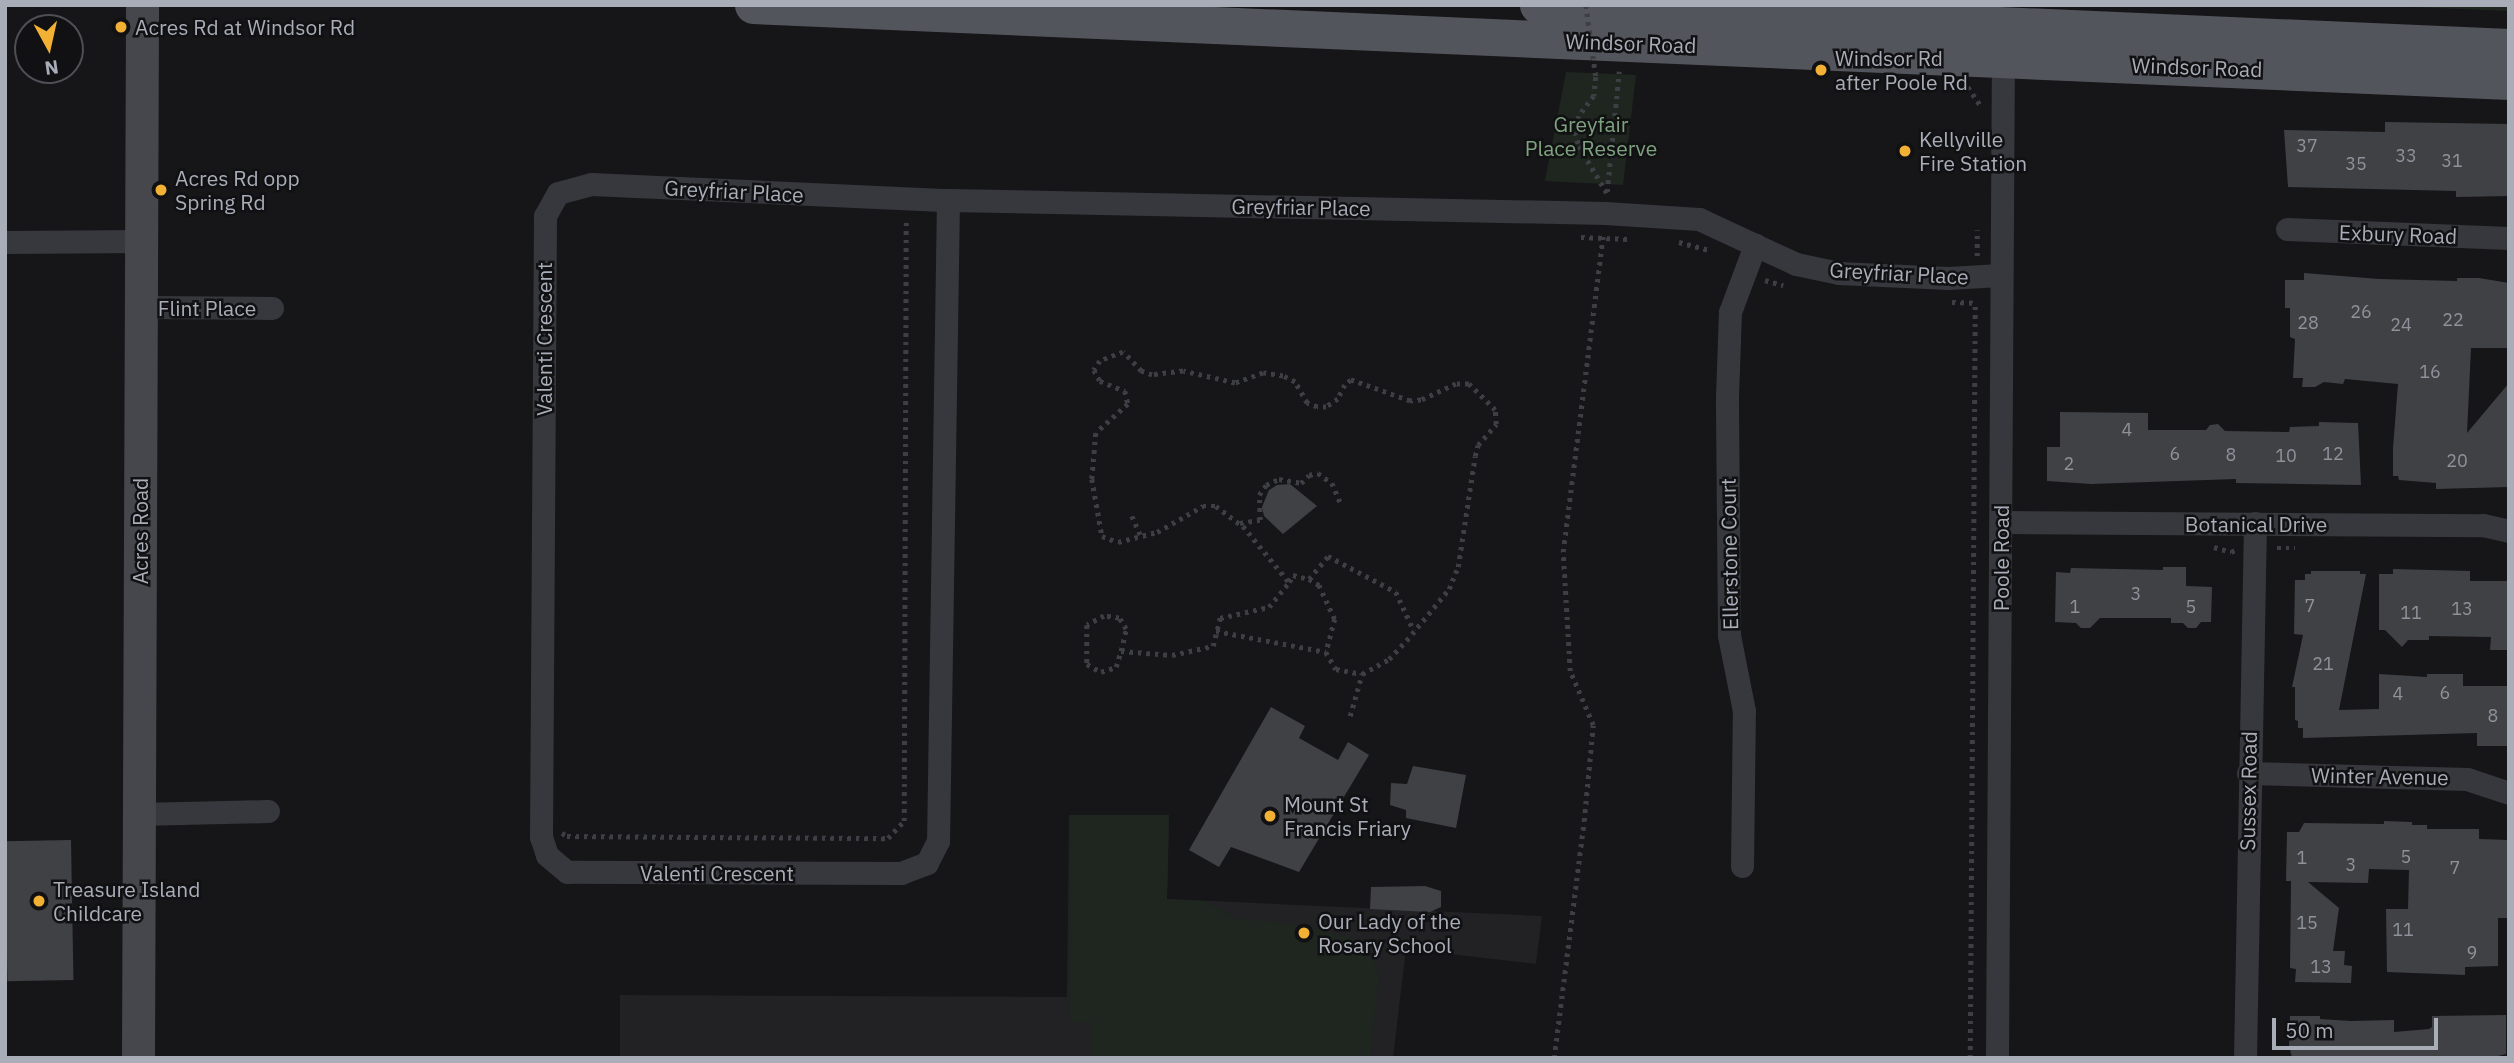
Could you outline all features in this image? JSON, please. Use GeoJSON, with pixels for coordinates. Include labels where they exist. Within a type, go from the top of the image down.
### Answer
{"type":"FeatureCollection","features":[{"type":"Feature","properties":{"kind":"main road","name":"Windsor Road"},"geometry":{"type":"LineString","coordinates":[[753,5],[2509,81]]}},
{"type":"Feature","properties":{"kind":"main road","name":"Windsor Road"},"geometry":{"type":"LineString","coordinates":[[1564,6],[2509,47]]}},
{"type":"Feature","properties":{"kind":"street","name":"Acres Road"},"geometry":{"type":"LineString","coordinates":[[138,1058],[142,5]]}},
{"type":"Feature","properties":{"kind":"street","name":"Poole Road"},"geometry":{"type":"LineString","coordinates":[[1997,1058],[2003,59]]}},
{"type":"Feature","properties":{"kind":"street","name":"Greyfriar Place"},"geometry":{"type":"LineString","coordinates":[[591,184],[948,200],[1606,204],[1699,219],[1796,264],[1839,273],[2000,275]]}},
{"type":"Feature","properties":{"kind":"street","name":"Valenti Crescent"},"geometry":{"type":"LineString","coordinates":[[591,184],[558,193],[545,216],[541,837],[547,855],[567,872],[901,873],[927,863],[938,841],[948,200]]}},
{"type":"Feature","properties":{"kind":"street","name":"Exbury Road"},"geometry":{"type":"LineString","coordinates":[[2287,229],[2509,238]]}},
{"type":"Feature","properties":{"kind":"street"},"geometry":{"type":"LineString","coordinates":[[5,242],[142,241]]}},
{"type":"Feature","properties":{"kind":"street","name":"Ellerstone Court"},"geometry":{"type":"LineString","coordinates":[[1742,866],[1744,711],[1729,635],[1727,397],[1730,312],[1755,245]]}},
{"type":"Feature","properties":{"kind":"street","name":"Flint Place"},"geometry":{"type":"LineString","coordinates":[[142,307],[272,308]]}},
{"type":"Feature","properties":{"kind":"street","name":"Botanical Drive"},"geometry":{"type":"LineString","coordinates":[[2002,522],[2483,525],[2509,531]]}},
{"type":"Feature","properties":{"kind":"street","name":"Sussex Road"},"geometry":{"type":"LineString","coordinates":[[2245,1058],[2248,773],[2255,523]]}},
{"type":"Feature","properties":{"kind":"street","name":"Winter Avenue"},"geometry":{"type":"LineString","coordinates":[[2248,773],[2468,779],[2509,793]]}},
{"type":"Feature","properties":{"kind":"street"},"geometry":{"type":"LineString","coordinates":[[139,814],[268,811]]}},
{"type":"Feature","properties":{"kind":"path"},"geometry":{"type":"LineString","coordinates":[[1564,6],[1597,82],[1594,96],[1576,121],[1575,132],[1606,204]]}},
{"type":"Feature","properties":{"kind":"path"},"geometry":{"type":"LineString","coordinates":[[1554,1058],[1584,821],[1593,725],[1570,671],[1563,552],[1606,204],[1619,67]]}},
{"type":"Feature","properties":{"kind":"path"},"geometry":{"type":"LineString","coordinates":[[1966,83],[1981,106],[1980,119]]}},
{"type":"Feature","properties":{"kind":"path"},"geometry":{"type":"LineString","coordinates":[[557,831],[567,836],[888,838],[904,821],[906,206]]}},
{"type":"Feature","properties":{"kind":"path"},"geometry":{"type":"LineString","coordinates":[[1970,1058],[1978,224]]}},
{"type":"Feature","properties":{"kind":"path"},"geometry":{"type":"LineString","coordinates":[[1121,651],[1172,655],[1213,646],[1220,618],[1269,607],[1289,582],[1293,575],[1319,585],[1335,619],[1326,652],[1336,669],[1362,674],[1389,659],[1449,589],[1458,567],[1478,445],[1496,424],[1495,410],[1469,384],[1456,384],[1421,400],[1410,401],[1351,380],[1345,384],[1338,399],[1326,407],[1317,407],[1307,402],[1295,382],[1283,376],[1263,373],[1235,383],[1183,371],[1152,375],[1142,371],[1124,352],[1114,354],[1100,361],[1094,370],[1100,381],[1125,391],[1128,404],[1096,433],[1092,479],[1102,536],[1118,542],[1157,532],[1203,506],[1216,506],[1239,523],[1289,582]]}},
{"type":"Feature","properties":{"kind":"path"},"geometry":{"type":"LineString","coordinates":[[1239,523],[1260,520],[1259,495],[1266,485],[1279,479],[1301,483],[1310,475],[1318,473],[1332,483],[1340,502]]}},
{"type":"Feature","properties":{"kind":"path"},"geometry":{"type":"LineString","coordinates":[[1132,516],[1141,536]]}},
{"type":"Feature","properties":{"kind":"path"},"geometry":{"type":"LineString","coordinates":[[1309,579],[1328,556],[1396,592],[1415,631]]}},
{"type":"Feature","properties":{"kind":"path"},"geometry":{"type":"LineString","coordinates":[[1104,616],[1119,618],[1126,629],[1121,651],[1116,667],[1101,673],[1087,664],[1087,625],[1104,616]]}},
{"type":"Feature","properties":{"kind":"path"},"geometry":{"type":"LineString","coordinates":[[1216,631],[1326,652]]}},
{"type":"Feature","properties":{"kind":"path"},"geometry":{"type":"LineString","coordinates":[[1350,716],[1362,674]]}},
{"type":"Feature","properties":{"kind":"shaded area","name":"Our Lady of the Rosary School"},"geometry":{"type":"Polygon","coordinates":[[[1069,815],[1169,815],[1167,899],[1542,916],[1536,964],[1406,949],[1393,1058],[620,1058],[620,995],[1067,997],[1069,815]]]}},
{"type":"Feature","properties":{"kind":"green space"},"geometry":{"type":"Polygon","coordinates":[[[2367,5],[2509,5],[2509,11],[2367,5]]]}},
{"type":"Feature","properties":{"kind":"green space","name":"Greyfair Place Reserve"},"geometry":{"type":"Polygon","coordinates":[[[1566,72],[1636,75],[1623,185],[1545,181],[1566,72]]]}},
{"type":"Feature","properties":{"kind":"green space"},"geometry":{"type":"Polygon","coordinates":[[[1069,815],[1169,815],[1167,899],[1203,901],[1237,919],[1302,925],[1354,939],[1366,948],[1373,958],[1379,977],[1370,1058],[1092,1058],[1092,1022],[1070,1022],[1069,815]]]}},
{"type":"Feature","properties":{"kind":"building"},"geometry":{"type":"Polygon","coordinates":[[[2385,122],[2509,124],[2509,196],[2456,197],[2456,191],[2288,187],[2284,130],[2385,132],[2385,122]]]}},
{"type":"Feature","properties":{"kind":"building"},"geometry":{"type":"Polygon","coordinates":[[[2304,273],[2379,279],[2457,281],[2457,278],[2479,278],[2509,283],[2509,348],[2471,348],[2467,433],[2509,383],[2509,487],[2436,489],[2436,483],[2399,480],[2398,476],[2393,476],[2398,384],[2345,379],[2343,384],[2324,382],[2315,387],[2302,387],[2303,378],[2293,378],[2295,339],[2290,337],[2290,308],[2285,308],[2285,280],[2304,280],[2304,273]]]}},
{"type":"Feature","properties":{"kind":"building"},"geometry":{"type":"Polygon","coordinates":[[[2060,412],[2148,413],[2148,430],[2206,430],[2210,425],[2218,424],[2225,431],[2289,432],[2290,427],[2319,426],[2319,422],[2358,423],[2361,485],[2236,483],[2236,479],[2091,484],[2047,481],[2047,447],[2060,447],[2060,412]]]}},
{"type":"Feature","properties":{"kind":"building"},"geometry":{"type":"Polygon","coordinates":[[[1290,484],[1317,506],[1283,534],[1264,516],[1262,507],[1269,490],[1277,485],[1290,484]]]}},
{"type":"Feature","properties":{"kind":"building"},"geometry":{"type":"Polygon","coordinates":[[[2163,567],[2186,567],[2186,586],[2212,587],[2211,622],[2201,622],[2196,628],[2188,628],[2183,623],[2171,623],[2171,618],[2100,618],[2090,628],[2081,628],[2076,623],[2055,622],[2056,572],[2070,573],[2071,568],[2163,570],[2163,567]]]}},
{"type":"Feature","properties":{"kind":"building"},"geometry":{"type":"Polygon","coordinates":[[[2393,569],[2470,571],[2470,581],[2509,581],[2509,650],[2490,650],[2491,637],[2429,636],[2429,640],[2408,640],[2402,647],[2385,630],[2379,630],[2379,574],[2393,574],[2393,569]]]}},
{"type":"Feature","properties":{"kind":"building"},"geometry":{"type":"Polygon","coordinates":[[[2311,571],[2360,571],[2360,574],[2366,574],[2339,710],[2379,709],[2379,674],[2427,677],[2427,674],[2463,674],[2463,686],[2509,686],[2509,746],[2477,746],[2477,733],[2303,738],[2303,728],[2298,728],[2298,721],[2295,720],[2295,687],[2292,687],[2303,635],[2294,634],[2295,580],[2305,580],[2305,574],[2311,574],[2311,571]]]}},
{"type":"Feature","properties":{"kind":"building","name":"Mount St Francis Friary"},"geometry":{"type":"Polygon","coordinates":[[[1271,707],[1305,726],[1299,738],[1338,760],[1348,742],[1369,755],[1299,872],[1231,847],[1219,867],[1189,850],[1271,707]]]}},
{"type":"Feature","properties":{"kind":"building"},"geometry":{"type":"Polygon","coordinates":[[[1413,766],[1466,775],[1456,828],[1406,818],[1406,810],[1390,805],[1391,783],[1407,784],[1413,766]]]}},
{"type":"Feature","properties":{"kind":"building"},"geometry":{"type":"Polygon","coordinates":[[[2384,821],[2412,822],[2412,825],[2427,825],[2427,829],[2479,829],[2479,839],[2509,840],[2509,918],[2498,918],[2498,966],[2465,967],[2465,975],[2387,972],[2386,909],[2408,909],[2409,870],[2369,869],[2368,883],[2308,882],[2339,908],[2333,951],[2345,951],[2344,965],[2352,966],[2351,983],[2295,982],[2296,969],[2290,968],[2291,881],[2286,881],[2287,832],[2299,832],[2304,823],[2384,824],[2384,821]]]}},
{"type":"Feature","properties":{"kind":"building","name":"Treasure Island Childcare"},"geometry":{"type":"Polygon","coordinates":[[[71,840],[73,980],[7,981],[5,841],[71,840]]]}},
{"type":"Feature","properties":{"kind":"building"},"geometry":{"type":"Polygon","coordinates":[[[1425,886],[1441,891],[1441,907],[1430,912],[1370,909],[1371,887],[1425,886]]]}},
{"type":"Feature","properties":{"kind":"building"},"geometry":{"type":"Polygon","coordinates":[[[2506,1015],[2506,1054],[2494,1057],[2292,1058],[2289,1045],[2290,1016],[2320,1016],[2320,1019],[2351,1021],[2394,1020],[2394,1032],[2429,1029],[2432,1027],[2432,1016],[2506,1015]]]}},
{"type":"Feature","properties":{"kind":"place","name":"Acres Rd at Windsor Rd"},"geometry":{"type":"Point","coordinates":[121,27]}},
{"type":"Feature","properties":{"kind":"place","name":"Windsor Rd after Poole Rd"},"geometry":{"type":"Point","coordinates":[1821,70]}},
{"type":"Feature","properties":{"kind":"place","name":"Kellyville Fire Station"},"geometry":{"type":"Point","coordinates":[1905,151]}},
{"type":"Feature","properties":{"kind":"place","name":"Acres Rd opp Spring Rd"},"geometry":{"type":"Point","coordinates":[161,190]}},
{"type":"Feature","properties":{"kind":"place","name":"Mount St Francis Friary"},"geometry":{"type":"Point","coordinates":[1270,816]}},
{"type":"Feature","properties":{"kind":"place","name":"Treasure Island Childcare"},"geometry":{"type":"Point","coordinates":[39,901]}},
{"type":"Feature","properties":{"kind":"place","name":"Our Lady of the Rosary School"},"geometry":{"type":"Point","coordinates":[1304,933]}}]}
